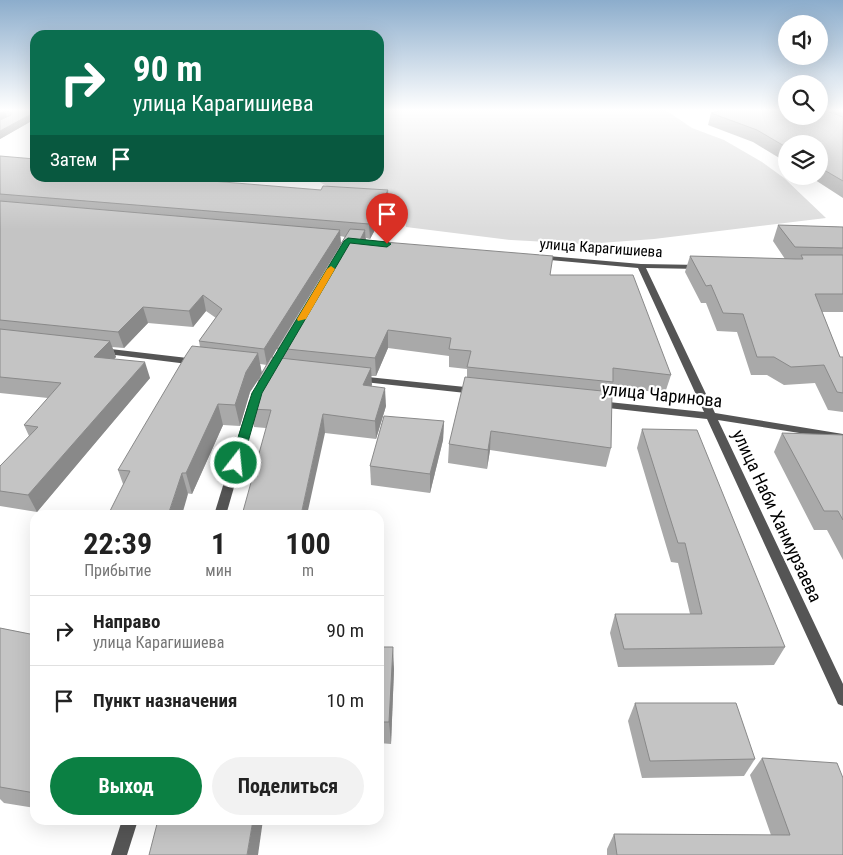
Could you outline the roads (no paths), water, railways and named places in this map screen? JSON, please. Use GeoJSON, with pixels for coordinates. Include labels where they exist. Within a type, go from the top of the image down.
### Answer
{"type":"FeatureCollection","features":[{"type":"Feature","properties":{"kind":"street","name":"улица Карагишиева"},"geometry":{"type":"LineString","coordinates":[[533,257],[641,266],[708,267]]}},
{"type":"Feature","properties":{"kind":"street","name":"улица Наби Ханмурзаева"},"geometry":{"type":"LineString","coordinates":[[641,266],[843,699]]}},
{"type":"Feature","properties":{"kind":"street"},"geometry":{"type":"LineString","coordinates":[[87,349],[203,362]]}},
{"type":"Feature","properties":{"kind":"street"},"geometry":{"type":"LineString","coordinates":[[349,378],[486,392]]}},
{"type":"Feature","properties":{"kind":"street"},"geometry":{"type":"LineString","coordinates":[[222,510],[257,393]]}},
{"type":"Feature","properties":{"kind":"street","name":"улица Чаринова"},"geometry":{"type":"LineString","coordinates":[[584,403],[712,416],[843,437]]}},
{"type":"Feature","properties":{"kind":"street"},"geometry":{"type":"LineString","coordinates":[[119,855],[128,825]]}}]}
